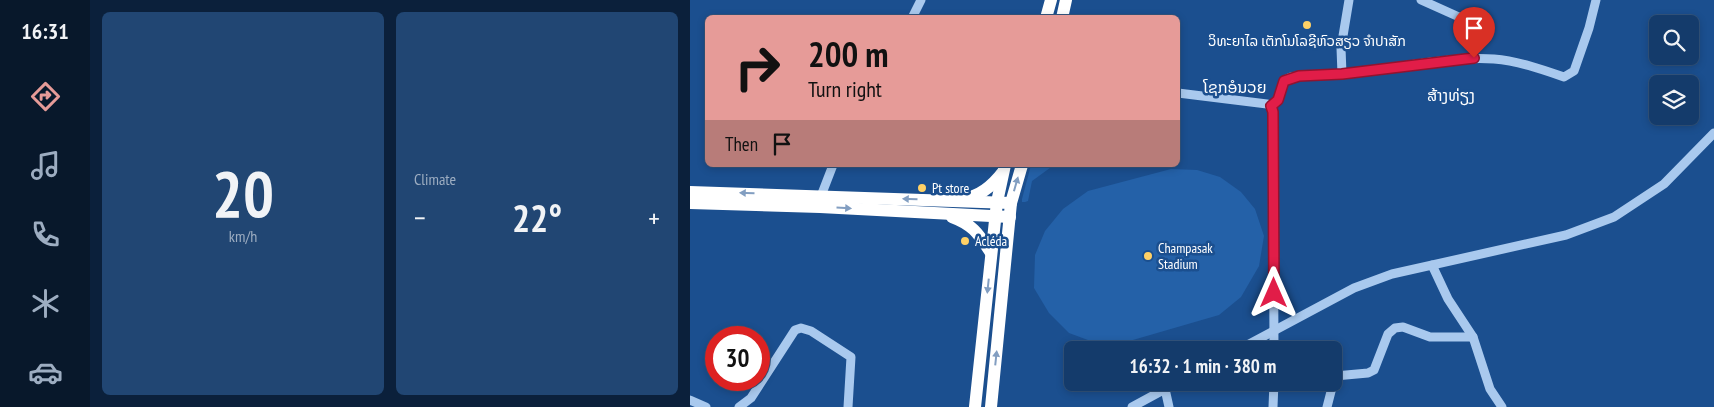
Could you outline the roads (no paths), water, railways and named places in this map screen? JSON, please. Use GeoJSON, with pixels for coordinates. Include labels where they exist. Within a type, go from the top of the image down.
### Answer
{"type":"FeatureCollection","features":[{"type":"Feature","properties":{"kind":"highway"},"geometry":{"type":"LineString","coordinates":[[1047,15],[1051,0]]}},
{"type":"Feature","properties":{"kind":"highway"},"geometry":{"type":"LineString","coordinates":[[1063,15],[1066,0]]}},
{"type":"Feature","properties":{"kind":"highway"},"geometry":{"type":"LineString","coordinates":[[991,407],[1011,203],[1021,167]]}},
{"type":"Feature","properties":{"kind":"highway"},"geometry":{"type":"LineString","coordinates":[[942,207],[974,197],[995,183],[1005,168]]}},
{"type":"Feature","properties":{"kind":"highway"},"geometry":{"type":"LineString","coordinates":[[975,407],[997,202],[1005,168]]}},
{"type":"Feature","properties":{"kind":"highway"},"geometry":{"type":"LineString","coordinates":[[690,192],[820,202],[942,207],[1010,217]]}},
{"type":"Feature","properties":{"kind":"highway"},"geometry":{"type":"LineString","coordinates":[[690,203],[820,202]]}},
{"type":"Feature","properties":{"kind":"highway"},"geometry":{"type":"LineString","coordinates":[[942,207],[997,202],[1011,203]]}},
{"type":"Feature","properties":{"kind":"highway"},"geometry":{"type":"LineString","coordinates":[[942,207],[976,230],[991,253]]}},
{"type":"Feature","properties":{"kind":"street"},"geometry":{"type":"LineString","coordinates":[[914,15],[921,0]]}},
{"type":"Feature","properties":{"kind":"street"},"geometry":{"type":"LineString","coordinates":[[1342,74],[1341,48],[1349,0]]}},
{"type":"Feature","properties":{"kind":"street"},"geometry":{"type":"LineString","coordinates":[[1421,0],[1459,16]]}},
{"type":"Feature","properties":{"kind":"street"},"geometry":{"type":"LineString","coordinates":[[1271,106],[1278,100],[1282,84],[1287,79],[1299,76],[1342,74],[1474,58],[1517,62],[1564,77],[1574,71],[1589,28],[1596,0]]}},
{"type":"Feature","properties":{"kind":"street"},"geometry":{"type":"LineString","coordinates":[[1180,92],[1271,106],[1273,112],[1274,341]]}},
{"type":"Feature","properties":{"kind":"street"},"geometry":{"type":"LineString","coordinates":[[1255,341],[1354,288],[1392,274],[1566,235],[1614,217],[1664,184],[1714,133]]}},
{"type":"Feature","properties":{"kind":"street"},"geometry":{"type":"LineString","coordinates":[[820,202],[832,167]]}},
{"type":"Feature","properties":{"kind":"street"},"geometry":{"type":"LineString","coordinates":[[1432,265],[1448,299],[1473,337],[1490,389],[1502,407]]}},
{"type":"Feature","properties":{"kind":"street"},"geometry":{"type":"LineString","coordinates":[[1327,407],[1335,376],[1368,373],[1374,370],[1388,334],[1395,328],[1403,327],[1430,337],[1473,337]]}},
{"type":"Feature","properties":{"kind":"street"},"geometry":{"type":"LineString","coordinates":[[739,407],[751,398],[795,330],[801,328],[811,331],[851,357],[848,407]]}},
{"type":"Feature","properties":{"kind":"street"},"geometry":{"type":"LineString","coordinates":[[1132,407],[1163,391]]}},
{"type":"Feature","properties":{"kind":"street"},"geometry":{"type":"LineString","coordinates":[[1165,391],[1169,407]]}},
{"type":"Feature","properties":{"kind":"street"},"geometry":{"type":"LineString","coordinates":[[1273,407],[1274,391]]}},
{"type":"Feature","properties":{"kind":"street"},"geometry":{"type":"LineString","coordinates":[[690,400],[706,407]]}},
{"type":"Feature","properties":{"kind":"place","name":"ວິທະຍາໄລ ເຕັກໂນໂລຊີຫົວສຽວ ຈຳປາສັກ"},"geometry":{"type":"Point","coordinates":[1307,25]}},
{"type":"Feature","properties":{"kind":"place","name":"Pt store"},"geometry":{"type":"Point","coordinates":[922,188]}},
{"type":"Feature","properties":{"kind":"place","name":"Acléda"},"geometry":{"type":"Point","coordinates":[965,241]}},
{"type":"Feature","properties":{"kind":"place","name":"Champasak Stadium"},"geometry":{"type":"Point","coordinates":[1148,256]}},
{"type":"Feature","properties":{"kind":"district","name":"ໂຊກອໍນວຍ"},"geometry":{"type":"Point","coordinates":[1235,87]}},
{"type":"Feature","properties":{"kind":"district","name":"ສ້າງທ່ຽງ"},"geometry":{"type":"Point","coordinates":[1451,95]}}]}
